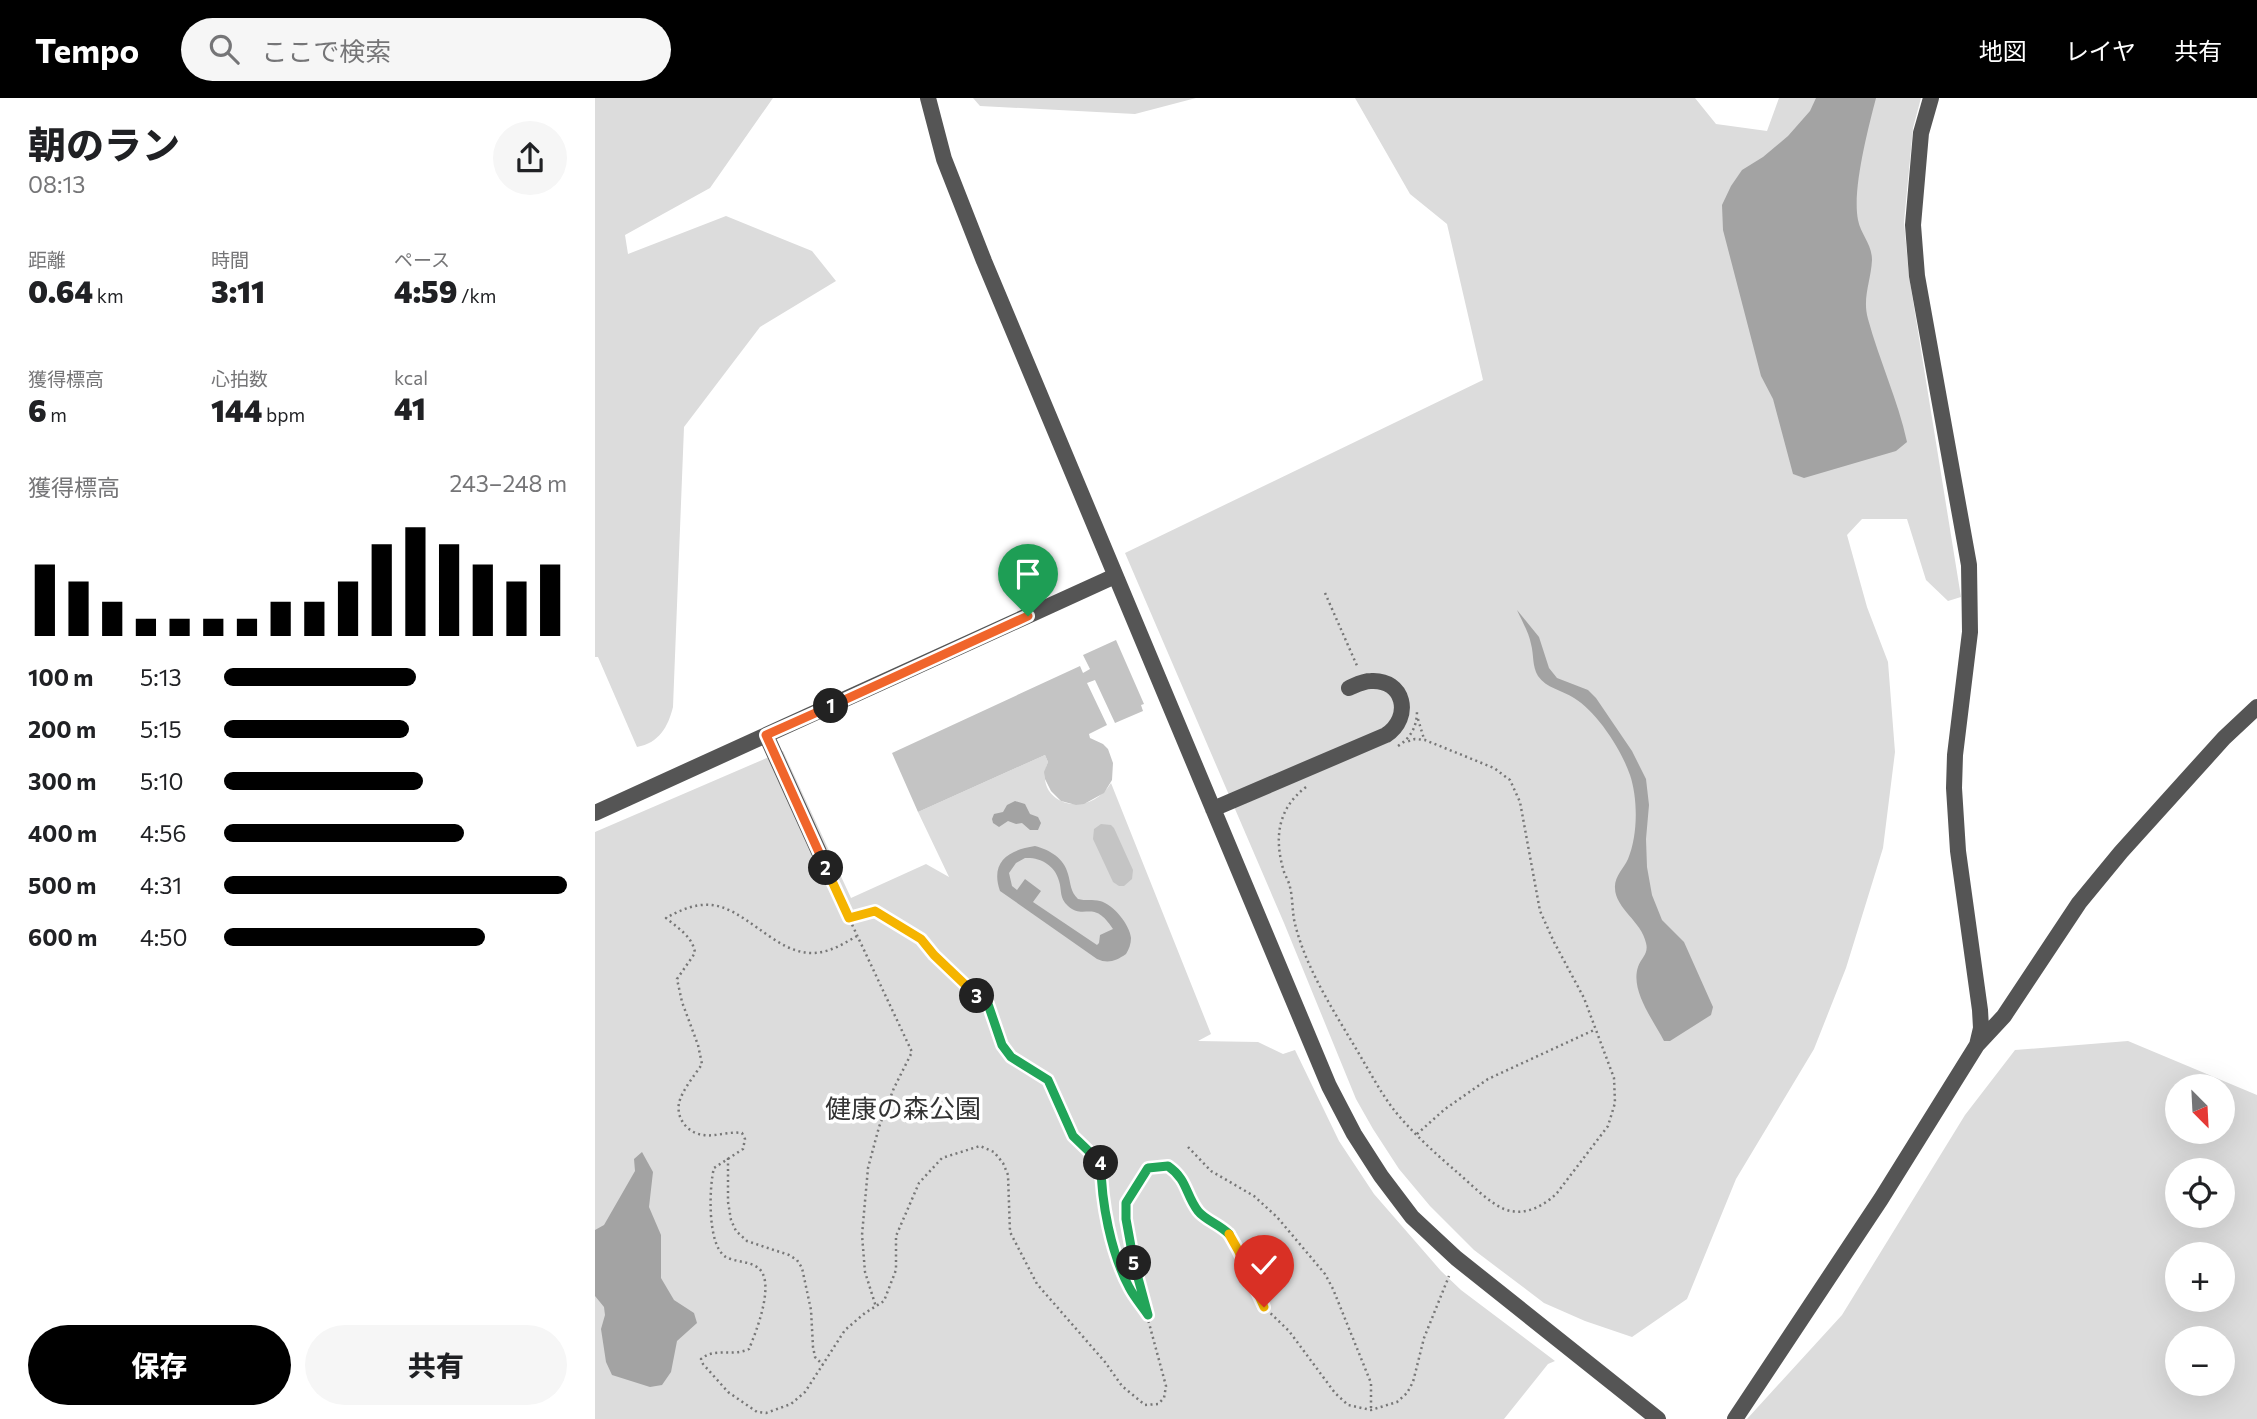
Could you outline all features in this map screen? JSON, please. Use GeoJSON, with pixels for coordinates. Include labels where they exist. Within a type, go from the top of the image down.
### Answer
{"type":"FeatureCollection","features":[{"type":"Feature","properties":{"kind":"street"},"geometry":{"type":"LineString","coordinates":[[928,98],[944,159],[983,261],[1329,1086],[1354,1134],[1412,1217],[1455,1258],[1657,1419]]}},
{"type":"Feature","properties":{"kind":"street"},"geometry":{"type":"LineString","coordinates":[[1931,98],[1921,133],[1913,225],[1917,275],[1969,565],[1970,632],[1955,755],[1954,788],[1958,851],[1980,1010],[1981,1028],[1977,1045]]}},
{"type":"Feature","properties":{"kind":"street"},"geometry":{"type":"LineString","coordinates":[[595,813],[1115,576]]}},
{"type":"Feature","properties":{"kind":"street"},"geometry":{"type":"LineString","coordinates":[[1213,809],[1386,735],[1398,725],[1402,717],[1402,702],[1389,686],[1367,681],[1349,688]]}},
{"type":"Feature","properties":{"kind":"street"},"geometry":{"type":"LineString","coordinates":[[1735,1419],[1881,1199],[1977,1045],[2004,1016],[2079,903],[2224,738],[2257,707]]}},
{"type":"Feature","properties":{"kind":"street"},"geometry":{"type":"LineString","coordinates":[[766,735],[819,852]]}},
{"type":"Feature","properties":{"kind":"path"},"geometry":{"type":"LineString","coordinates":[[1325,593],[1358,668],[1365,666]]}},
{"type":"Feature","properties":{"kind":"path"},"geometry":{"type":"LineString","coordinates":[[1416,702],[1419,727],[1425,740]]}},
{"type":"Feature","properties":{"kind":"path"},"geometry":{"type":"LineString","coordinates":[[1405,742],[1418,715]]}},
{"type":"Feature","properties":{"kind":"path"},"geometry":{"type":"LineString","coordinates":[[1312,783],[1294,797],[1282,816],[1279,852],[1290,885],[1295,923],[1311,968],[1330,1005],[1391,1106],[1450,1166],[1504,1209],[1526,1211],[1548,1202],[1608,1126],[1613,1115],[1614,1078],[1584,998],[1540,911],[1520,802],[1510,780],[1494,768],[1425,740],[1415,739],[1399,746]]}},
{"type":"Feature","properties":{"kind":"path"},"geometry":{"type":"LineString","coordinates":[[819,852],[912,1052],[879,1127],[868,1168],[862,1235],[865,1272],[876,1307]]}},
{"type":"Feature","properties":{"kind":"path"},"geometry":{"type":"LineString","coordinates":[[857,936],[826,951],[809,953],[784,946],[733,910],[720,906],[701,905],[682,909],[666,918],[694,944],[695,953],[677,979],[702,1064],[679,1102],[679,1117],[685,1126],[706,1136],[742,1133],[745,1139],[743,1149],[714,1168],[710,1182],[710,1208],[715,1240],[719,1251],[726,1257],[756,1266],[763,1273],[766,1283],[758,1326],[749,1349],[734,1353],[711,1352],[701,1359],[728,1392],[757,1412],[767,1413],[792,1404],[805,1392],[845,1330],[884,1301],[896,1270],[896,1236],[919,1183],[942,1158],[980,1146],[994,1152],[1008,1175],[1010,1231],[1037,1284],[1105,1362],[1122,1386],[1145,1405],[1158,1404],[1164,1398],[1166,1386],[1136,1275],[1126,1219],[1126,1203],[1148,1168],[1168,1166],[1180,1174],[1197,1210],[1229,1233],[1264,1307],[1289,1331],[1335,1393],[1348,1405],[1371,1410],[1397,1402],[1407,1393],[1449,1276]]}},
{"type":"Feature","properties":{"kind":"path"},"geometry":{"type":"LineString","coordinates":[[849,918],[875,911],[921,939],[964,986],[988,1004],[1002,1045],[1011,1057],[1048,1080],[1073,1136],[1101,1161],[1103,1200],[1113,1242],[1128,1284],[1148,1315]]}},
{"type":"Feature","properties":{"kind":"path"},"geometry":{"type":"LineString","coordinates":[[1417,1134],[1445,1109],[1488,1079],[1594,1030]]}},
{"type":"Feature","properties":{"kind":"path"},"geometry":{"type":"LineString","coordinates":[[1188,1147],[1211,1171],[1254,1196],[1277,1217],[1325,1274],[1371,1383],[1371,1410]]}},
{"type":"Feature","properties":{"kind":"path"},"geometry":{"type":"LineString","coordinates":[[728,1158],[728,1202],[736,1231],[747,1241],[797,1260],[802,1268],[811,1310],[815,1357],[823,1365]]}},
{"type":"Feature","properties":{"kind":"green space"},"geometry":{"type":"Polygon","coordinates":[[[595,98],[773,98],[710,188],[625,235],[628,254],[726,216],[812,251],[836,281],[760,327],[684,427],[673,707],[657,738],[637,747],[598,657],[595,657],[595,98]]]}},
{"type":"Feature","properties":{"kind":"green space"},"geometry":{"type":"Polygon","coordinates":[[[973,98],[1196,98],[1135,114],[980,106],[973,98]]]}},
{"type":"Feature","properties":{"kind":"green space"},"geometry":{"type":"Polygon","coordinates":[[[1355,98],[1695,98],[1716,124],[1767,131],[1779,98],[1921,98],[1913,128],[1904,222],[1909,276],[1961,597],[1948,601],[1926,580],[1907,519],[1862,519],[1847,535],[1867,607],[1888,662],[1895,752],[1883,848],[1846,968],[1814,1049],[1736,1179],[1687,1299],[1632,1337],[1544,1303],[1474,1250],[1430,1206],[1399,1169],[1373,1129],[1356,1099],[1284,923],[1125,553],[1483,380],[1447,224],[1410,194],[1355,98]]]}},
{"type":"Feature","properties":{"kind":"green space","name":"健康の森公園"},"geometry":{"type":"Polygon","coordinates":[[[783,751],[851,898],[926,864],[949,877],[918,812],[1045,755],[1048,762],[1045,776],[1047,787],[1054,796],[1064,802],[1088,802],[1100,795],[1111,783],[1211,1034],[1198,1041],[1258,1042],[1283,1054],[1295,1050],[1339,1141],[1374,1194],[1461,1290],[1555,1361],[1548,1364],[1504,1419],[595,1419],[595,832],[783,751]]]}},
{"type":"Feature","properties":{"kind":"green space"},"geometry":{"type":"Polygon","coordinates":[[[2128,1041],[2207,1074],[2165,1074],[2165,1144],[2235,1144],[2235,1086],[2257,1095],[2257,1419],[1747,1419],[1842,1315],[1965,1115],[2015,1050],[2128,1041]]]}},
{"type":"Feature","properties":{"kind":"shaded area"},"geometry":{"type":"Polygon","coordinates":[[[1816,98],[1876,98],[1857,193],[1859,225],[1872,254],[1866,311],[1907,442],[1896,451],[1804,478],[1793,474],[1773,399],[1761,376],[1723,230],[1722,205],[1742,170],[1788,136],[1810,111],[1816,98]]]}},
{"type":"Feature","properties":{"kind":"shaded area"},"geometry":{"type":"Polygon","coordinates":[[[1517,610],[1539,637],[1549,668],[1557,678],[1588,690],[1596,698],[1632,751],[1646,779],[1649,805],[1647,867],[1652,895],[1662,920],[1684,942],[1713,1007],[1711,1015],[1670,1041],[1664,1041],[1640,996],[1636,976],[1646,943],[1644,935],[1616,895],[1615,884],[1628,859],[1635,828],[1634,795],[1630,775],[1621,754],[1591,712],[1583,704],[1550,686],[1538,676],[1530,640],[1517,610]]]}},
{"type":"Feature","properties":{"kind":"shaded area"},"geometry":{"type":"Polygon","coordinates":[[[1015,801],[1025,804],[1030,814],[1038,817],[1041,823],[1038,830],[1030,830],[1022,823],[1008,821],[999,827],[993,823],[994,814],[1003,812],[1007,805],[1015,801]]]}},
{"type":"Feature","properties":{"kind":"shaded area"},"geometry":{"type":"Polygon","coordinates":[[[1035,846],[1051,852],[1066,868],[1072,890],[1078,899],[1100,901],[1115,911],[1130,933],[1131,942],[1126,954],[1112,961],[1097,959],[1000,891],[997,872],[1000,865],[1009,854],[1035,846]],[[1031,858],[1016,863],[1009,873],[1012,886],[1017,890],[1025,879],[1041,891],[1033,902],[1097,945],[1100,935],[1113,929],[1100,914],[1079,912],[1068,906],[1062,897],[1054,871],[1046,863],[1031,858]]]}},
{"type":"Feature","properties":{"kind":"shaded area"},"geometry":{"type":"Polygon","coordinates":[[[642,1152],[653,1172],[649,1207],[661,1235],[661,1278],[674,1300],[694,1313],[697,1323],[677,1341],[671,1372],[662,1385],[650,1387],[612,1375],[606,1362],[601,1329],[604,1307],[595,1296],[595,1230],[604,1225],[635,1171],[634,1159],[642,1152]]]}},
{"type":"Feature","properties":{"kind":"building"},"geometry":{"type":"Polygon","coordinates":[[[1116,640],[1144,704],[1141,705],[1143,711],[1115,723],[1095,680],[1087,683],[1107,725],[1089,734],[1090,738],[1108,749],[1113,763],[1112,780],[1104,793],[1084,804],[1061,801],[1051,791],[1045,779],[1044,772],[1048,762],[1045,755],[918,812],[892,753],[1080,666],[1083,673],[1090,669],[1083,655],[1116,640]]]}},
{"type":"Feature","properties":{"kind":"building"},"geometry":{"type":"Polygon","coordinates":[[[1101,824],[1114,828],[1133,870],[1132,879],[1124,886],[1113,882],[1093,839],[1094,829],[1101,824]]]}},
{"type":"Feature","properties":{"kind":"route"},"geometry":{"type":"LineString","coordinates":[[1028,616],[766,735],[849,918],[875,911],[921,939],[964,986],[988,1004],[1002,1045],[1011,1057],[1048,1080],[1073,1136],[1101,1161],[1103,1200],[1113,1242],[1128,1284],[1148,1315],[1136,1275],[1126,1219],[1126,1203],[1148,1168],[1158,1166],[1168,1166],[1180,1174],[1197,1210],[1229,1233],[1264,1307]]}}]}
